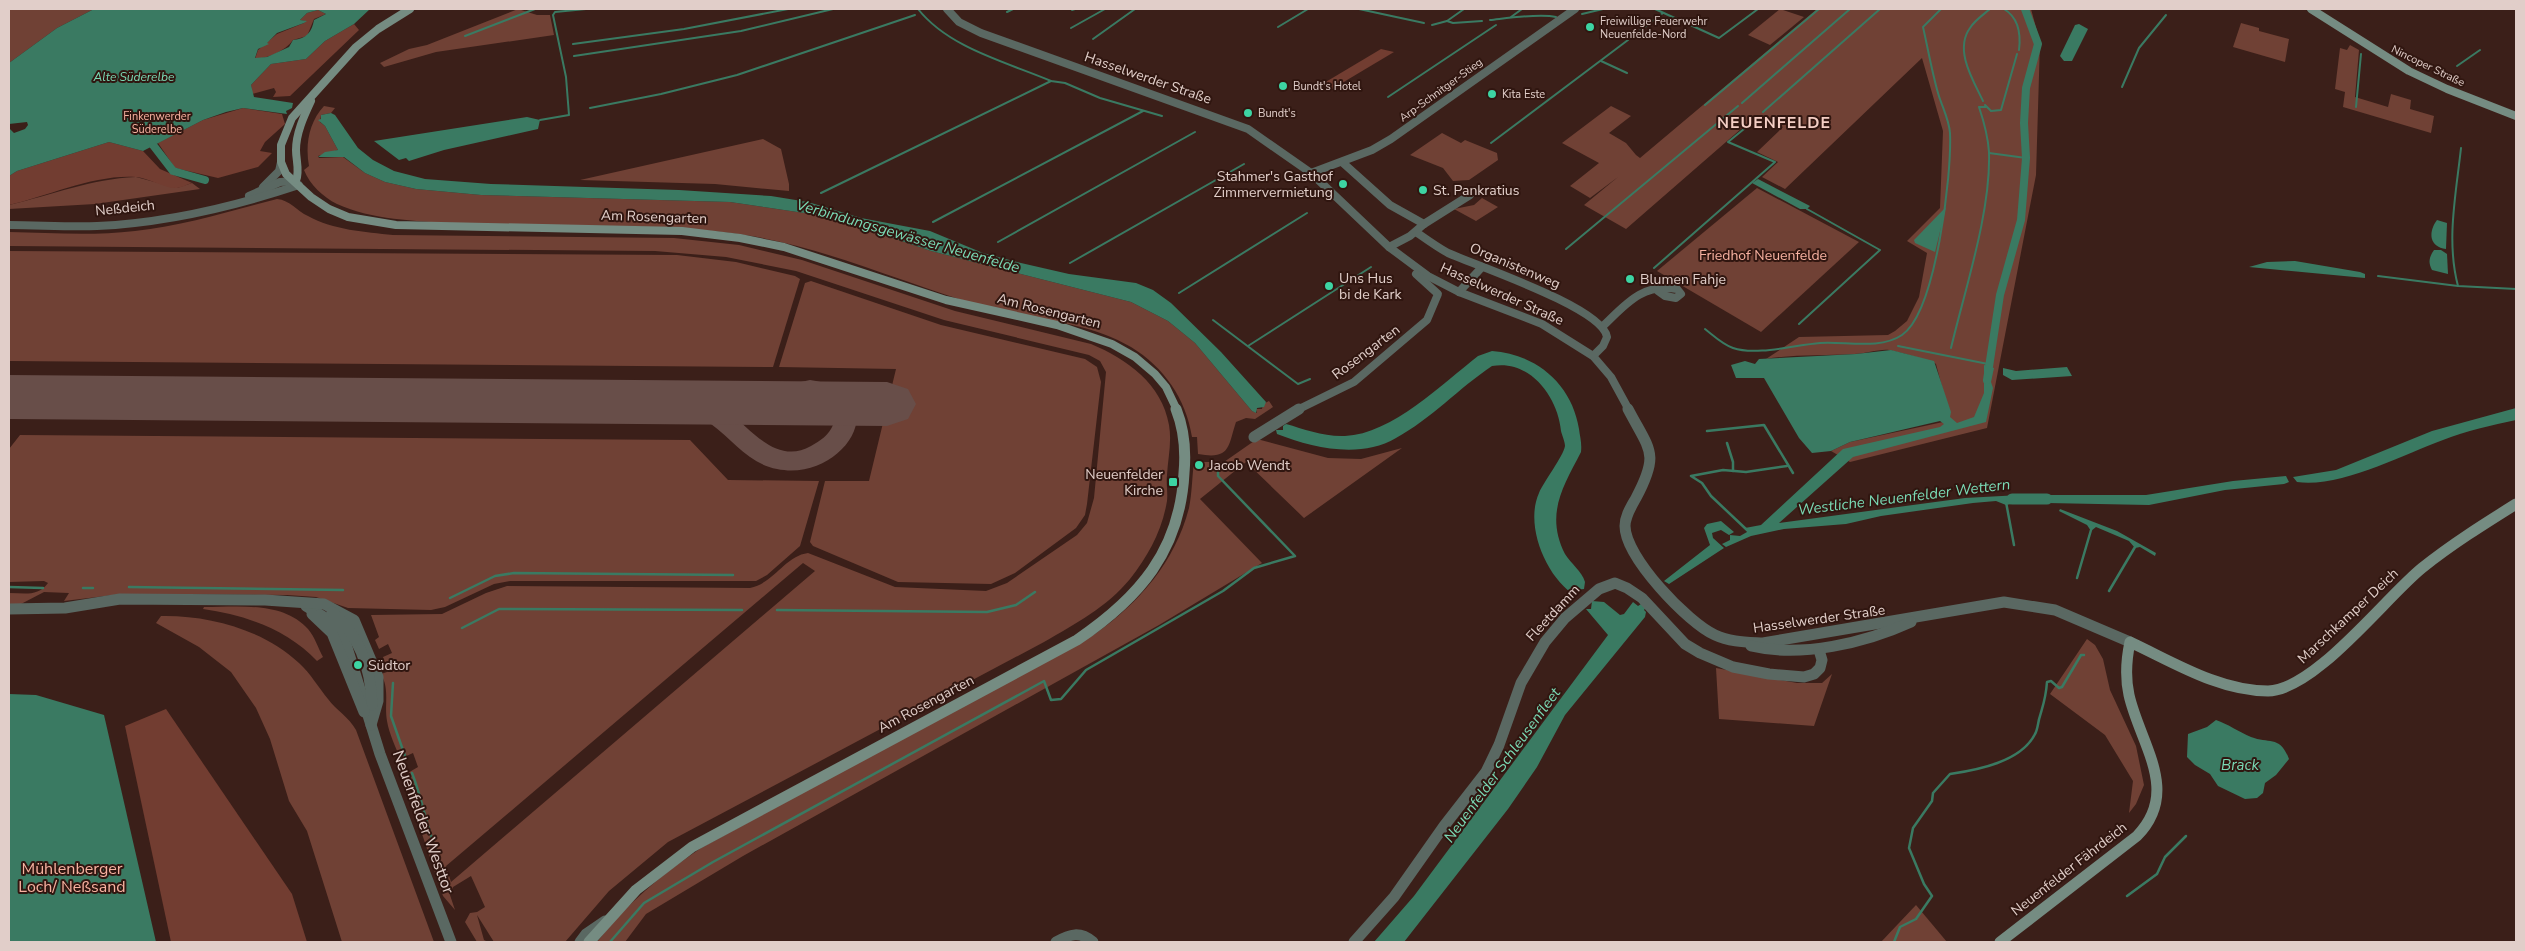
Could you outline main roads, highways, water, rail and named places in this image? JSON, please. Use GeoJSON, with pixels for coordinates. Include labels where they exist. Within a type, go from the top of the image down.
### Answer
{"type":"FeatureCollection","features":[{"type":"Feature","properties":{"kind":"main road"},"geometry":{"type":"LineString","coordinates":[[298,183],[300,172],[296,152],[298,133],[316,91],[356,47],[378,29],[410,9]]}},
{"type":"Feature","properties":{"kind":"main road","name":"Nincoper Straße"},"geometry":{"type":"LineString","coordinates":[[2310,9],[2409,71],[2447,89],[2516,116]]}},
{"type":"Feature","properties":{"kind":"main road","name":"Am Rosengarten"},"geometry":{"type":"LineString","coordinates":[[316,91],[300,108],[289,124],[282,145],[280,162],[286,174],[298,183],[311,197],[329,209],[353,218],[383,224],[682,232],[714,234],[779,246],[945,300],[1084,332],[1107,340],[1136,357],[1154,372],[1168,390],[1183,424],[1185,452],[1178,518],[1169,543],[1151,574],[1120,608],[1077,640],[692,846],[650,877],[605,920],[589,942]]}},
{"type":"Feature","properties":{"kind":"main road","name":"Marschkamper Deich"},"geometry":{"type":"LineString","coordinates":[[2130,642],[2231,685],[2262,691],[2287,687],[2321,664],[2421,569],[2466,535],[2516,504]]}},
{"type":"Feature","properties":{"kind":"main road","name":"Neuenfelder Fährdeich"},"geometry":{"type":"LineString","coordinates":[[2000,942],[2137,836],[2152,817],[2158,798],[2158,787],[2129,690],[2126,660],[2130,642]]}},
{"type":"Feature","properties":{"kind":"water","name":"Alte Süderelbe"},"geometry":{"type":"Polygon","coordinates":[[[94,9],[370,9],[354,24],[325,41],[306,59],[271,64],[251,85],[254,97],[293,103],[292,108],[286,111],[287,114],[243,108],[203,120],[143,151],[109,142],[17,171],[9,176],[9,128],[14,133],[25,129],[28,125],[27,122],[9,124],[9,63],[57,28],[94,9]],[[318,10],[307,13],[300,20],[307,21],[277,33],[267,43],[269,44],[258,49],[255,58],[267,57],[289,47],[293,40],[308,34],[314,20],[326,14],[318,10]]]}},
{"type":"Feature","properties":{"kind":"water"},"geometry":{"type":"Polygon","coordinates":[[[2079,24],[2088,29],[2072,61],[2064,61],[2060,56],[2075,25],[2079,24]]]}},
{"type":"Feature","properties":{"kind":"water","name":"Verbindungsgewässer Neuenfelde"},"geometry":{"type":"Polygon","coordinates":[[[331,113],[335,115],[358,148],[373,160],[394,171],[425,179],[491,184],[679,190],[771,196],[808,202],[861,218],[930,231],[983,253],[1021,263],[1069,274],[1136,283],[1153,290],[1171,303],[1221,352],[1266,402],[1264,407],[1257,408],[1256,413],[1252,411],[1195,343],[1168,321],[1131,302],[931,251],[831,217],[730,202],[481,195],[416,189],[385,182],[365,173],[344,157],[318,157],[325,152],[338,150],[325,126],[318,120],[321,119],[321,115],[331,113]]]}},
{"type":"Feature","properties":{"kind":"water"},"geometry":{"type":"Polygon","coordinates":[[[527,117],[540,120],[538,129],[444,150],[409,161],[406,158],[399,160],[374,141],[527,117]]]}},
{"type":"Feature","properties":{"kind":"water"},"geometry":{"type":"Polygon","coordinates":[[[1758,179],[1810,206],[1807,209],[1800,209],[1752,183],[1758,179]]]}},
{"type":"Feature","properties":{"kind":"water"},"geometry":{"type":"Polygon","coordinates":[[[1946,207],[1935,252],[1915,243],[1914,240],[1946,207]]]}},
{"type":"Feature","properties":{"kind":"water"},"geometry":{"type":"Polygon","coordinates":[[[2437,220],[2447,223],[2446,249],[2440,248],[2433,242],[2431,234],[2437,220]]]}},
{"type":"Feature","properties":{"kind":"water"},"geometry":{"type":"Polygon","coordinates":[[[2434,250],[2441,250],[2447,254],[2448,274],[2432,270],[2430,260],[2434,250]]]}},
{"type":"Feature","properties":{"kind":"water"},"geometry":{"type":"Polygon","coordinates":[[[2295,261],[2360,272],[2365,274],[2365,278],[2249,267],[2267,262],[2295,261]]]}},
{"type":"Feature","properties":{"kind":"water"},"geometry":{"type":"Polygon","coordinates":[[[1891,350],[1934,361],[1951,412],[1950,417],[1957,423],[1974,417],[1984,393],[1984,365],[1994,368],[1991,382],[1993,388],[1986,422],[1853,457],[1779,523],[1965,498],[2020,495],[2024,496],[2026,501],[2006,505],[1996,501],[1973,503],[1881,516],[1846,524],[1784,529],[1751,536],[1726,547],[1722,544],[1730,540],[1730,535],[1740,536],[1747,532],[1745,528],[1761,525],[1843,449],[1940,427],[1944,424],[1940,421],[1850,442],[1831,451],[1812,453],[1799,438],[1764,378],[1736,378],[1731,365],[1745,361],[1755,364],[1759,359],[1856,354],[1891,350]]]}},
{"type":"Feature","properties":{"kind":"water"},"geometry":{"type":"Polygon","coordinates":[[[1492,351],[1508,353],[1537,365],[1560,385],[1569,398],[1575,413],[1581,440],[1581,452],[1568,477],[1559,501],[1557,526],[1559,540],[1565,554],[1585,582],[1584,589],[1575,590],[1576,596],[1565,588],[1548,565],[1536,536],[1534,521],[1535,506],[1539,493],[1564,451],[1565,446],[1559,418],[1548,394],[1540,383],[1518,368],[1506,365],[1492,366],[1433,413],[1396,438],[1382,444],[1352,450],[1336,449],[1321,447],[1277,434],[1276,430],[1283,430],[1283,426],[1286,424],[1337,436],[1363,433],[1381,427],[1416,406],[1478,356],[1492,351]]]}},
{"type":"Feature","properties":{"kind":"water"},"geometry":{"type":"Polygon","coordinates":[[[2067,367],[2072,376],[2012,380],[2003,375],[2003,368],[2016,371],[2067,367]]]}},
{"type":"Feature","properties":{"kind":"water"},"geometry":{"type":"Polygon","coordinates":[[[2516,408],[2516,420],[2479,428],[2452,437],[2352,475],[2314,483],[2297,482],[2293,477],[2336,470],[2432,431],[2516,408]]]}},
{"type":"Feature","properties":{"kind":"water"},"geometry":{"type":"Polygon","coordinates":[[[2286,476],[2289,482],[2284,484],[2225,490],[2149,505],[2047,503],[2038,501],[2034,497],[2035,495],[2146,495],[2233,481],[2286,476]]]}},
{"type":"Feature","properties":{"kind":"water"},"geometry":{"type":"Polygon","coordinates":[[[2060,509],[2117,531],[2156,553],[2155,556],[2140,547],[2135,548],[2129,541],[2096,527],[2091,531],[2087,525],[2059,511],[2060,509]]]}},
{"type":"Feature","properties":{"kind":"water"},"geometry":{"type":"Polygon","coordinates":[[[1721,521],[1734,532],[1729,535],[1721,530],[1712,533],[1713,538],[1724,548],[1669,584],[1664,581],[1710,545],[1704,528],[1707,524],[1721,521]]]}},
{"type":"Feature","properties":{"kind":"water"},"geometry":{"type":"Polygon","coordinates":[[[1592,601],[1604,602],[1620,615],[1624,614],[1633,602],[1638,606],[1641,604],[1646,607],[1644,610],[1646,612],[1645,617],[1565,715],[1537,767],[1508,809],[1404,942],[1374,942],[1414,896],[1608,635],[1586,609],[1591,609],[1592,601]]]}},
{"type":"Feature","properties":{"kind":"water","name":"Mühlenberger Loch/ Neßsand"},"geometry":{"type":"Polygon","coordinates":[[[9,694],[36,695],[104,715],[156,942],[9,942],[9,694]]]}},
{"type":"Feature","properties":{"kind":"water","name":"Brack"},"geometry":{"type":"Polygon","coordinates":[[[2216,720],[2251,737],[2278,743],[2286,751],[2289,759],[2276,775],[2265,783],[2263,793],[2257,798],[2245,799],[2218,786],[2210,774],[2195,765],[2187,757],[2188,734],[2207,727],[2216,720]]]}},
{"type":"Feature","properties":{"kind":"waterway"},"geometry":{"type":"LineString","coordinates":[[465,36],[535,9]]}},
{"type":"Feature","properties":{"kind":"waterway"},"geometry":{"type":"LineString","coordinates":[[540,120],[569,115],[566,77],[553,15],[555,12],[586,9]]}},
{"type":"Feature","properties":{"kind":"waterway"},"geometry":{"type":"LineString","coordinates":[[573,44],[684,29],[788,9]]}},
{"type":"Feature","properties":{"kind":"waterway"},"geometry":{"type":"LineString","coordinates":[[574,56],[741,31],[833,9]]}},
{"type":"Feature","properties":{"kind":"waterway"},"geometry":{"type":"LineString","coordinates":[[918,9],[931,23],[962,44],[1051,81]]}},
{"type":"Feature","properties":{"kind":"waterway"},"geometry":{"type":"LineString","coordinates":[[1007,12],[1013,9]]}},
{"type":"Feature","properties":{"kind":"waterway"},"geometry":{"type":"LineString","coordinates":[[1071,28],[1105,9]]}},
{"type":"Feature","properties":{"kind":"waterway"},"geometry":{"type":"LineString","coordinates":[[1093,39],[1135,9]]}},
{"type":"Feature","properties":{"kind":"waterway"},"geometry":{"type":"LineString","coordinates":[[1278,27],[1308,9]]}},
{"type":"Feature","properties":{"kind":"waterway"},"geometry":{"type":"LineString","coordinates":[[1359,9],[1424,23]]}},
{"type":"Feature","properties":{"kind":"waterway"},"geometry":{"type":"LineString","coordinates":[[1447,21],[1464,9]]}},
{"type":"Feature","properties":{"kind":"waterway"},"geometry":{"type":"LineString","coordinates":[[1511,17],[1522,9]]}},
{"type":"Feature","properties":{"kind":"waterway"},"geometry":{"type":"LineString","coordinates":[[1582,14],[1603,9]]}},
{"type":"Feature","properties":{"kind":"waterway"},"geometry":{"type":"LineString","coordinates":[[1655,9],[1719,38],[1758,9]]}},
{"type":"Feature","properties":{"kind":"waterway"},"geometry":{"type":"LineString","coordinates":[[1705,105],[1819,9]]}},
{"type":"Feature","properties":{"kind":"waterway"},"geometry":{"type":"LineString","coordinates":[[1742,103],[1850,9]]}},
{"type":"Feature","properties":{"kind":"waterway"},"geometry":{"type":"LineString","coordinates":[[1763,112],[1880,9]]}},
{"type":"Feature","properties":{"kind":"waterway"},"geometry":{"type":"LineString","coordinates":[[1705,329],[1718,340],[1733,348],[1753,351],[1820,343],[1873,344],[1893,340],[1902,335],[1914,321],[1924,300],[1933,272],[1940,241],[1948,179],[1950,133],[1936,85],[1923,27],[1941,9]]}},
{"type":"Feature","properties":{"kind":"waterway"},"geometry":{"type":"LineString","coordinates":[[1983,101],[1970,74],[1964,55],[1964,46],[1972,25],[1990,9]]}},
{"type":"Feature","properties":{"kind":"waterway"},"geometry":{"type":"LineString","coordinates":[[2004,9],[2013,17],[2018,27],[2020,38],[2019,50]]}},
{"type":"Feature","properties":{"kind":"waterway"},"geometry":{"type":"LineString","coordinates":[[1987,380],[2000,295],[2021,220],[2026,158],[2024,123],[2026,88],[2038,44],[2025,9]]}},
{"type":"Feature","properties":{"kind":"waterway"},"geometry":{"type":"LineString","coordinates":[[1633,36],[1663,13]]}},
{"type":"Feature","properties":{"kind":"waterway"},"geometry":{"type":"LineString","coordinates":[[590,108],[661,94],[737,75],[915,15]]}},
{"type":"Feature","properties":{"kind":"waterway"},"geometry":{"type":"LineString","coordinates":[[2122,87],[2139,48],[2166,15]]}},
{"type":"Feature","properties":{"kind":"waterway"},"geometry":{"type":"LineString","coordinates":[[1490,20],[1533,16],[1556,17]]}},
{"type":"Feature","properties":{"kind":"waterway"},"geometry":{"type":"LineString","coordinates":[[1432,25],[1447,21]]}},
{"type":"Feature","properties":{"kind":"waterway"},"geometry":{"type":"LineString","coordinates":[[1447,21],[1453,23],[1482,21]]}},
{"type":"Feature","properties":{"kind":"waterway"},"geometry":{"type":"LineString","coordinates":[[1388,97],[1496,25]]}},
{"type":"Feature","properties":{"kind":"waterway"},"geometry":{"type":"LineString","coordinates":[[1491,143],[1628,40]]}},
{"type":"Feature","properties":{"kind":"waterway"},"geometry":{"type":"LineString","coordinates":[[2457,66],[2480,50]]}},
{"type":"Feature","properties":{"kind":"waterway"},"geometry":{"type":"LineString","coordinates":[[1985,105],[1991,111],[2001,110],[2017,54]]}},
{"type":"Feature","properties":{"kind":"waterway"},"geometry":{"type":"LineString","coordinates":[[2356,107],[2361,54]]}},
{"type":"Feature","properties":{"kind":"waterway"},"geometry":{"type":"LineString","coordinates":[[1601,61],[1627,73]]}},
{"type":"Feature","properties":{"kind":"waterway"},"geometry":{"type":"LineString","coordinates":[[821,193],[1051,81]]}},
{"type":"Feature","properties":{"kind":"waterway"},"geometry":{"type":"LineString","coordinates":[[1051,81],[1065,83],[1100,98],[1162,116]]}},
{"type":"Feature","properties":{"kind":"waterway"},"geometry":{"type":"LineString","coordinates":[[1566,249],[1738,106]]}},
{"type":"Feature","properties":{"kind":"waterway"},"geometry":{"type":"LineString","coordinates":[[1986,107],[1979,107],[1986,129],[1989,153]]}},
{"type":"Feature","properties":{"kind":"waterway"},"geometry":{"type":"LineString","coordinates":[[933,222],[1143,111]]}},
{"type":"Feature","properties":{"kind":"waterway"},"geometry":{"type":"LineString","coordinates":[[1654,268],[1775,162],[1728,142],[1760,116]]}},
{"type":"Feature","properties":{"kind":"waterway"},"geometry":{"type":"LineString","coordinates":[[998,242],[1195,132]]}},
{"type":"Feature","properties":{"kind":"waterway"},"geometry":{"type":"LineString","coordinates":[[148,133],[153,145],[173,171],[205,180]]}},
{"type":"Feature","properties":{"kind":"waterway"},"geometry":{"type":"LineString","coordinates":[[2458,286],[2454,269],[2452,235],[2461,148]]}},
{"type":"Feature","properties":{"kind":"waterway"},"geometry":{"type":"LineString","coordinates":[[1951,348],[1982,225],[1989,175],[1989,153]]}},
{"type":"Feature","properties":{"kind":"waterway"},"geometry":{"type":"LineString","coordinates":[[1989,153],[2026,158]]}},
{"type":"Feature","properties":{"kind":"waterway"},"geometry":{"type":"LineString","coordinates":[[1070,263],[1244,164]]}},
{"type":"Feature","properties":{"kind":"waterway"},"geometry":{"type":"LineString","coordinates":[[1799,324],[1880,250],[1807,209]]}},
{"type":"Feature","properties":{"kind":"waterway"},"geometry":{"type":"LineString","coordinates":[[1179,293],[1307,213]]}},
{"type":"Feature","properties":{"kind":"waterway"},"geometry":{"type":"LineString","coordinates":[[1248,346],[1371,267]]}},
{"type":"Feature","properties":{"kind":"waterway"},"geometry":{"type":"LineString","coordinates":[[2378,276],[2458,286]]}},
{"type":"Feature","properties":{"kind":"waterway"},"geometry":{"type":"LineString","coordinates":[[2458,286],[2516,289]]}},
{"type":"Feature","properties":{"kind":"waterway"},"geometry":{"type":"LineString","coordinates":[[1213,320],[1298,384],[1310,379]]}},
{"type":"Feature","properties":{"kind":"waterway"},"geometry":{"type":"LineString","coordinates":[[1898,346],[1988,364]]}},
{"type":"Feature","properties":{"kind":"waterway"},"geometry":{"type":"LineString","coordinates":[[1707,431],[1764,425],[1793,473]]}},
{"type":"Feature","properties":{"kind":"waterway"},"geometry":{"type":"LineString","coordinates":[[1727,443],[1733,462],[1733,471]]}},
{"type":"Feature","properties":{"kind":"waterway"},"geometry":{"type":"LineString","coordinates":[[1733,471],[1746,472],[1787,466]]}},
{"type":"Feature","properties":{"kind":"waterway"},"geometry":{"type":"LineString","coordinates":[[610,942],[644,903],[713,862],[1044,681],[1051,700],[1061,699],[1086,670],[1223,591],[1254,568],[1295,556],[1218,476],[1218,471],[1224,467]]}},
{"type":"Feature","properties":{"kind":"waterway"},"geometry":{"type":"LineString","coordinates":[[1733,471],[1723,470],[1691,476],[1702,483],[1711,496],[1747,530]]}},
{"type":"Feature","properties":{"kind":"waterway","name":"Westliche Neuenfelder Wettern"},"geometry":{"type":"LineString","coordinates":[[2012,499],[2047,499]]}},
{"type":"Feature","properties":{"kind":"waterway"},"geometry":{"type":"LineString","coordinates":[[2006,502],[2014,545]]}},
{"type":"Feature","properties":{"kind":"waterway"},"geometry":{"type":"LineString","coordinates":[[2077,578],[2091,530]]}},
{"type":"Feature","properties":{"kind":"waterway"},"geometry":{"type":"LineString","coordinates":[[2109,591],[2135,547]]}},
{"type":"Feature","properties":{"kind":"waterway"},"geometry":{"type":"LineString","coordinates":[[450,598],[495,576],[514,573],[733,575]]}},
{"type":"Feature","properties":{"kind":"waterway"},"geometry":{"type":"LineString","coordinates":[[9,587],[43,588]]}},
{"type":"Feature","properties":{"kind":"waterway"},"geometry":{"type":"LineString","coordinates":[[129,587],[343,590]]}},
{"type":"Feature","properties":{"kind":"waterway"},"geometry":{"type":"LineString","coordinates":[[83,588],[93,588]]}},
{"type":"Feature","properties":{"kind":"waterway"},"geometry":{"type":"LineString","coordinates":[[777,610],[987,612],[1016,605],[1035,592]]}},
{"type":"Feature","properties":{"kind":"waterway"},"geometry":{"type":"LineString","coordinates":[[462,628],[499,609],[742,610]]}},
{"type":"Feature","properties":{"kind":"waterway"},"geometry":{"type":"LineString","coordinates":[[1894,942],[1900,927],[1916,919],[1932,896],[1924,884],[1909,848],[1913,828],[1932,801],[1933,793],[1950,774],[1985,767],[2020,752],[2037,730],[2045,699],[2047,682],[2051,681],[2059,688],[2062,687],[2081,655],[2084,655]]}},
{"type":"Feature","properties":{"kind":"waterway"},"geometry":{"type":"LineString","coordinates":[[393,683],[391,716],[405,756]]}},
{"type":"Feature","properties":{"kind":"waterway"},"geometry":{"type":"LineString","coordinates":[[412,773],[436,850]]}},
{"type":"Feature","properties":{"kind":"waterway"},"geometry":{"type":"LineString","coordinates":[[2127,896],[2157,874],[2165,857],[2186,836]]}},
{"type":"Feature","properties":{"kind":"place","name":"Freiwillige Feuerwehr Neuenfelde-Nord"},"geometry":{"type":"Point","coordinates":[1590,27]}},
{"type":"Feature","properties":{"kind":"place","name":"Bundt's Hotel"},"geometry":{"type":"Point","coordinates":[1283,86]}},
{"type":"Feature","properties":{"kind":"place","name":"Kita Este"},"geometry":{"type":"Point","coordinates":[1492,94]}},
{"type":"Feature","properties":{"kind":"place","name":"Bundt's"},"geometry":{"type":"Point","coordinates":[1248,113]}},
{"type":"Feature","properties":{"kind":"place","name":"Stahmer's Gasthof Zimmervermietung"},"geometry":{"type":"Point","coordinates":[1343,184]}},
{"type":"Feature","properties":{"kind":"place","name":"St. Pankratius"},"geometry":{"type":"Point","coordinates":[1423,190]}},
{"type":"Feature","properties":{"kind":"place","name":"Blumen Fahje"},"geometry":{"type":"Point","coordinates":[1630,279]}},
{"type":"Feature","properties":{"kind":"place","name":"Uns Hus bi de Kark"},"geometry":{"type":"Point","coordinates":[1329,286]}},
{"type":"Feature","properties":{"kind":"place","name":"Jacob Wendt"},"geometry":{"type":"Point","coordinates":[1199,465]}},
{"type":"Feature","properties":{"kind":"place","name":"Neuenfelder Kirche"},"geometry":{"type":"Point","coordinates":[1173,482]}},
{"type":"Feature","properties":{"kind":"place","name":"Südtor"},"geometry":{"type":"Point","coordinates":[358,665]}},
{"type":"Feature","properties":{"kind":"district","name":"NEUENFELDE"},"geometry":{"type":"Point","coordinates":[1774,123]}},
{"type":"Feature","properties":{"kind":"park label","name":"Finkenwerder Süderelbe"},"geometry":{"type":"Point","coordinates":[157,122]}},
{"type":"Feature","properties":{"kind":"park label","name":"Friedhof Neuenfelde"},"geometry":{"type":"Point","coordinates":[1763,255]}},
{"type":"Feature","properties":{"kind":"water label","name":"Neuenfelder Schleusenfleet"},"geometry":{"type":"Point","coordinates":[1502,765]}}]}
